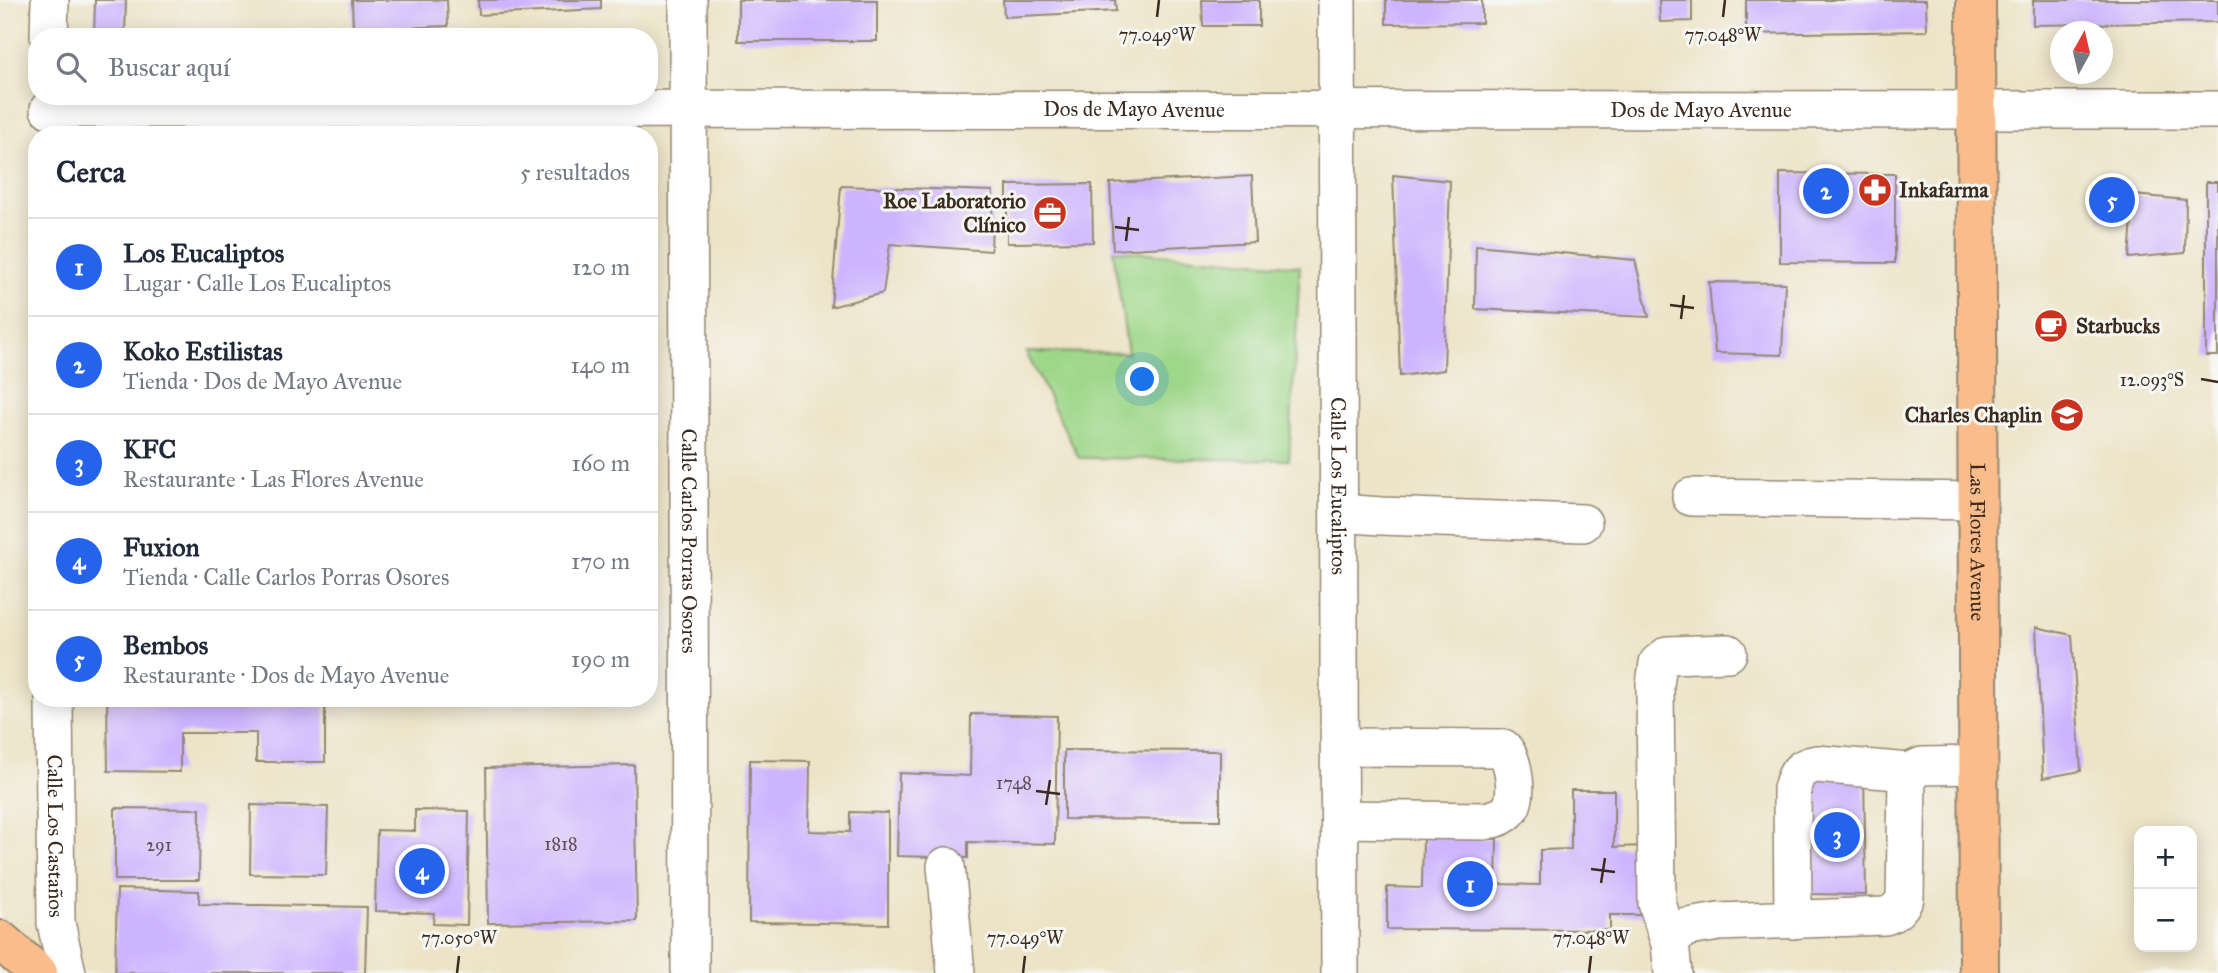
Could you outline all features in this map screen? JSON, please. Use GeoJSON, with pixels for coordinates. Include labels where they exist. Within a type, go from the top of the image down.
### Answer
{"type":"FeatureCollection","features":[{"type":"Feature","properties":{"kind":"main road","name":"Las Flores Avenue"},"geometry":{"type":"LineString","coordinates":[[1976,0],[1979,973]]}},
{"type":"Feature","properties":{"kind":"main road"},"geometry":{"type":"LineString","coordinates":[[0,940],[38,973]]}},
{"type":"Feature","properties":{"kind":"street"},"geometry":{"type":"LineString","coordinates":[[49,28],[50,0]]}},
{"type":"Feature","properties":{"kind":"street","name":"Calle Carlos Porras Osores"},"geometry":{"type":"LineString","coordinates":[[688,0],[690,973]]}},
{"type":"Feature","properties":{"kind":"street","name":"Calle Los Eucaliptos"},"geometry":{"type":"LineString","coordinates":[[1337,0],[1340,973]]}},
{"type":"Feature","properties":{"kind":"street","name":"Dos de Mayo Avenue"},"geometry":{"type":"LineString","coordinates":[[49,113],[688,110],[2218,110]]}},
{"type":"Feature","properties":{"kind":"street"},"geometry":{"type":"LineString","coordinates":[[1691,497],[1978,501]]}},
{"type":"Feature","properties":{"kind":"street"},"geometry":{"type":"LineString","coordinates":[[1339,513],[1583,523]]}},
{"type":"Feature","properties":{"kind":"street"},"geometry":{"type":"LineString","coordinates":[[1671,958],[1657,903],[1655,685],[1658,663],[1668,655],[1728,653]]}},
{"type":"Feature","properties":{"kind":"street","name":"Calle Los Castaños"},"geometry":{"type":"LineString","coordinates":[[54,707],[56,923],[67,973]]}},
{"type":"Feature","properties":{"kind":"street"},"geometry":{"type":"LineString","coordinates":[[1340,747],[1503,748],[1510,755],[1513,765],[1514,799],[1511,808],[1501,817],[1484,821],[1340,819]]}},
{"type":"Feature","properties":{"kind":"street"},"geometry":{"type":"LineString","coordinates":[[1793,920],[1792,789],[1796,774],[1803,766],[1817,764],[1909,772],[1922,766],[1979,765]]}},
{"type":"Feature","properties":{"kind":"street"},"geometry":{"type":"LineString","coordinates":[[1671,958],[1682,928],[1719,922],[1885,916],[1901,907],[1905,898],[1909,772]]}},
{"type":"Feature","properties":{"kind":"street"},"geometry":{"type":"LineString","coordinates":[[946,866],[956,973]]}},
{"type":"Feature","properties":{"kind":"green space"},"geometry":{"type":"Polygon","coordinates":[[[1113,250],[1300,266],[1289,460],[1079,458],[1026,352],[1128,353],[1113,250]]]}},
{"type":"Feature","properties":{"kind":"building"},"geometry":{"type":"Polygon","coordinates":[[[95,0],[126,0],[125,28],[94,28],[95,0]]]}},
{"type":"Feature","properties":{"kind":"building"},"geometry":{"type":"Polygon","coordinates":[[[352,0],[447,0],[448,26],[353,28],[352,0]]]}},
{"type":"Feature","properties":{"kind":"building"},"geometry":{"type":"Polygon","coordinates":[[[478,0],[601,0],[601,9],[479,15],[478,0]]]}},
{"type":"Feature","properties":{"kind":"building"},"geometry":{"type":"Polygon","coordinates":[[[738,0],[877,0],[877,41],[738,41],[738,0]]]}},
{"type":"Feature","properties":{"kind":"building"},"geometry":{"type":"Polygon","coordinates":[[[1003,0],[1115,0],[1116,11],[1004,17],[1003,0]]]}},
{"type":"Feature","properties":{"kind":"building"},"geometry":{"type":"Polygon","coordinates":[[[1202,0],[1259,0],[1259,26],[1203,26],[1202,0]]]}},
{"type":"Feature","properties":{"kind":"building"},"geometry":{"type":"Polygon","coordinates":[[[1386,0],[1482,0],[1482,23],[1386,24],[1386,0]]]}},
{"type":"Feature","properties":{"kind":"building"},"geometry":{"type":"Polygon","coordinates":[[[1659,0],[1692,0],[1692,21],[1660,22],[1659,0]]]}},
{"type":"Feature","properties":{"kind":"building"},"geometry":{"type":"Polygon","coordinates":[[[1746,0],[1926,0],[1927,31],[1746,34],[1746,0]]]}},
{"type":"Feature","properties":{"kind":"building"},"geometry":{"type":"Polygon","coordinates":[[[2033,0],[2218,0],[2218,22],[2113,24],[2113,21],[2050,21],[2050,25],[2033,25],[2033,0]]]}},
{"type":"Feature","properties":{"kind":"building"},"geometry":{"type":"Polygon","coordinates":[[[1780,173],[1895,174],[1895,263],[1780,262],[1780,173]]]}},
{"type":"Feature","properties":{"kind":"building"},"geometry":{"type":"Polygon","coordinates":[[[1393,175],[1450,181],[1444,370],[1400,376],[1393,175]]]}},
{"type":"Feature","properties":{"kind":"building"},"geometry":{"type":"Polygon","coordinates":[[[1252,176],[1255,242],[1113,250],[1110,183],[1252,176]]]}},
{"type":"Feature","properties":{"kind":"building"},"geometry":{"type":"Polygon","coordinates":[[[2100,181],[2123,181],[2124,219],[2100,219],[2100,181]]]}},
{"type":"Feature","properties":{"kind":"building"},"geometry":{"type":"Polygon","coordinates":[[[2206,182],[2218,182],[2218,356],[2206,356],[2206,182]]]}},
{"type":"Feature","properties":{"kind":"building","name":"Roe Laboratorio Clínico"},"geometry":{"type":"Polygon","coordinates":[[[1092,184],[1093,242],[1007,243],[1007,185],[1092,184]]]}},
{"type":"Feature","properties":{"kind":"building"},"geometry":{"type":"Polygon","coordinates":[[[841,186],[993,191],[991,251],[890,244],[883,293],[831,307],[841,186]]]}},
{"type":"Feature","properties":{"kind":"building"},"geometry":{"type":"Polygon","coordinates":[[[2134,195],[2186,200],[2185,253],[2129,258],[2134,195]]]}},
{"type":"Feature","properties":{"kind":"building"},"geometry":{"type":"Polygon","coordinates":[[[1476,245],[1635,260],[1649,317],[1475,309],[1476,245]]]}},
{"type":"Feature","properties":{"kind":"building"},"geometry":{"type":"Polygon","coordinates":[[[1709,282],[1785,283],[1782,355],[1715,353],[1709,282]]]}},
{"type":"Feature","properties":{"kind":"building"},"geometry":{"type":"Polygon","coordinates":[[[2036,627],[2072,635],[2081,771],[2043,778],[2036,627]]]}},
{"type":"Feature","properties":{"kind":"building"},"geometry":{"type":"Polygon","coordinates":[[[107,707],[325,707],[325,762],[256,762],[256,733],[180,733],[180,772],[108,771],[107,707]]]}},
{"type":"Feature","properties":{"kind":"building"},"geometry":{"type":"Polygon","coordinates":[[[971,714],[1057,716],[1055,844],[968,842],[968,858],[897,856],[899,773],[970,776],[971,714]]]}},
{"type":"Feature","properties":{"kind":"building"},"geometry":{"type":"Polygon","coordinates":[[[1064,750],[1220,751],[1220,820],[1064,819],[1064,750]]]}},
{"type":"Feature","properties":{"kind":"building"},"geometry":{"type":"Polygon","coordinates":[[[750,760],[810,761],[809,831],[850,832],[850,812],[888,813],[888,924],[749,922],[750,760]]]}},
{"type":"Feature","properties":{"kind":"building"},"geometry":{"type":"Polygon","coordinates":[[[634,765],[637,921],[488,923],[486,768],[634,765]]]}},
{"type":"Feature","properties":{"kind":"building"},"geometry":{"type":"Polygon","coordinates":[[[1810,774],[1864,775],[1866,895],[1808,894],[1810,774]]]}},
{"type":"Feature","properties":{"kind":"building"},"geometry":{"type":"Polygon","coordinates":[[[1571,790],[1614,790],[1614,847],[1647,846],[1647,915],[1610,915],[1610,930],[1387,929],[1387,887],[1422,888],[1423,837],[1497,839],[1496,884],[1540,885],[1540,850],[1571,849],[1571,790]]]}},
{"type":"Feature","properties":{"kind":"building"},"geometry":{"type":"Polygon","coordinates":[[[251,805],[328,807],[326,875],[250,874],[251,805]]]}},
{"type":"Feature","properties":{"kind":"building"},"geometry":{"type":"Polygon","coordinates":[[[115,808],[200,809],[199,880],[115,880],[115,808]]]}},
{"type":"Feature","properties":{"kind":"building"},"geometry":{"type":"Polygon","coordinates":[[[415,810],[469,811],[467,925],[433,924],[434,913],[375,911],[377,830],[415,831],[415,810]]]}},
{"type":"Feature","properties":{"kind":"building"},"geometry":{"type":"Polygon","coordinates":[[[117,889],[199,891],[199,904],[367,907],[365,973],[115,973],[117,889]]]}},
{"type":"Feature","properties":{"kind":"place","name":"Inkafarma"},"geometry":{"type":"Point","coordinates":[1875,190]}},
{"type":"Feature","properties":{"kind":"place","name":"Koko Estilistas"},"geometry":{"type":"Point","coordinates":[1826,191]}},
{"type":"Feature","properties":{"kind":"place","name":"Bembos"},"geometry":{"type":"Point","coordinates":[2112,200]}},
{"type":"Feature","properties":{"kind":"place","name":"Roe Laboratorio Clínico"},"geometry":{"type":"Point","coordinates":[1050,213]}},
{"type":"Feature","properties":{"kind":"place","name":"Starbucks"},"geometry":{"type":"Point","coordinates":[2051,326]}},
{"type":"Feature","properties":{"kind":"place","name":"Charles Chaplin"},"geometry":{"type":"Point","coordinates":[2067,415]}},
{"type":"Feature","properties":{"kind":"place","name":"KFC"},"geometry":{"type":"Point","coordinates":[1837,835]}},
{"type":"Feature","properties":{"kind":"place","name":"Fuxion"},"geometry":{"type":"Point","coordinates":[422,871]}},
{"type":"Feature","properties":{"kind":"place","name":"Los Eucaliptos"},"geometry":{"type":"Point","coordinates":[1470,884]}}]}
